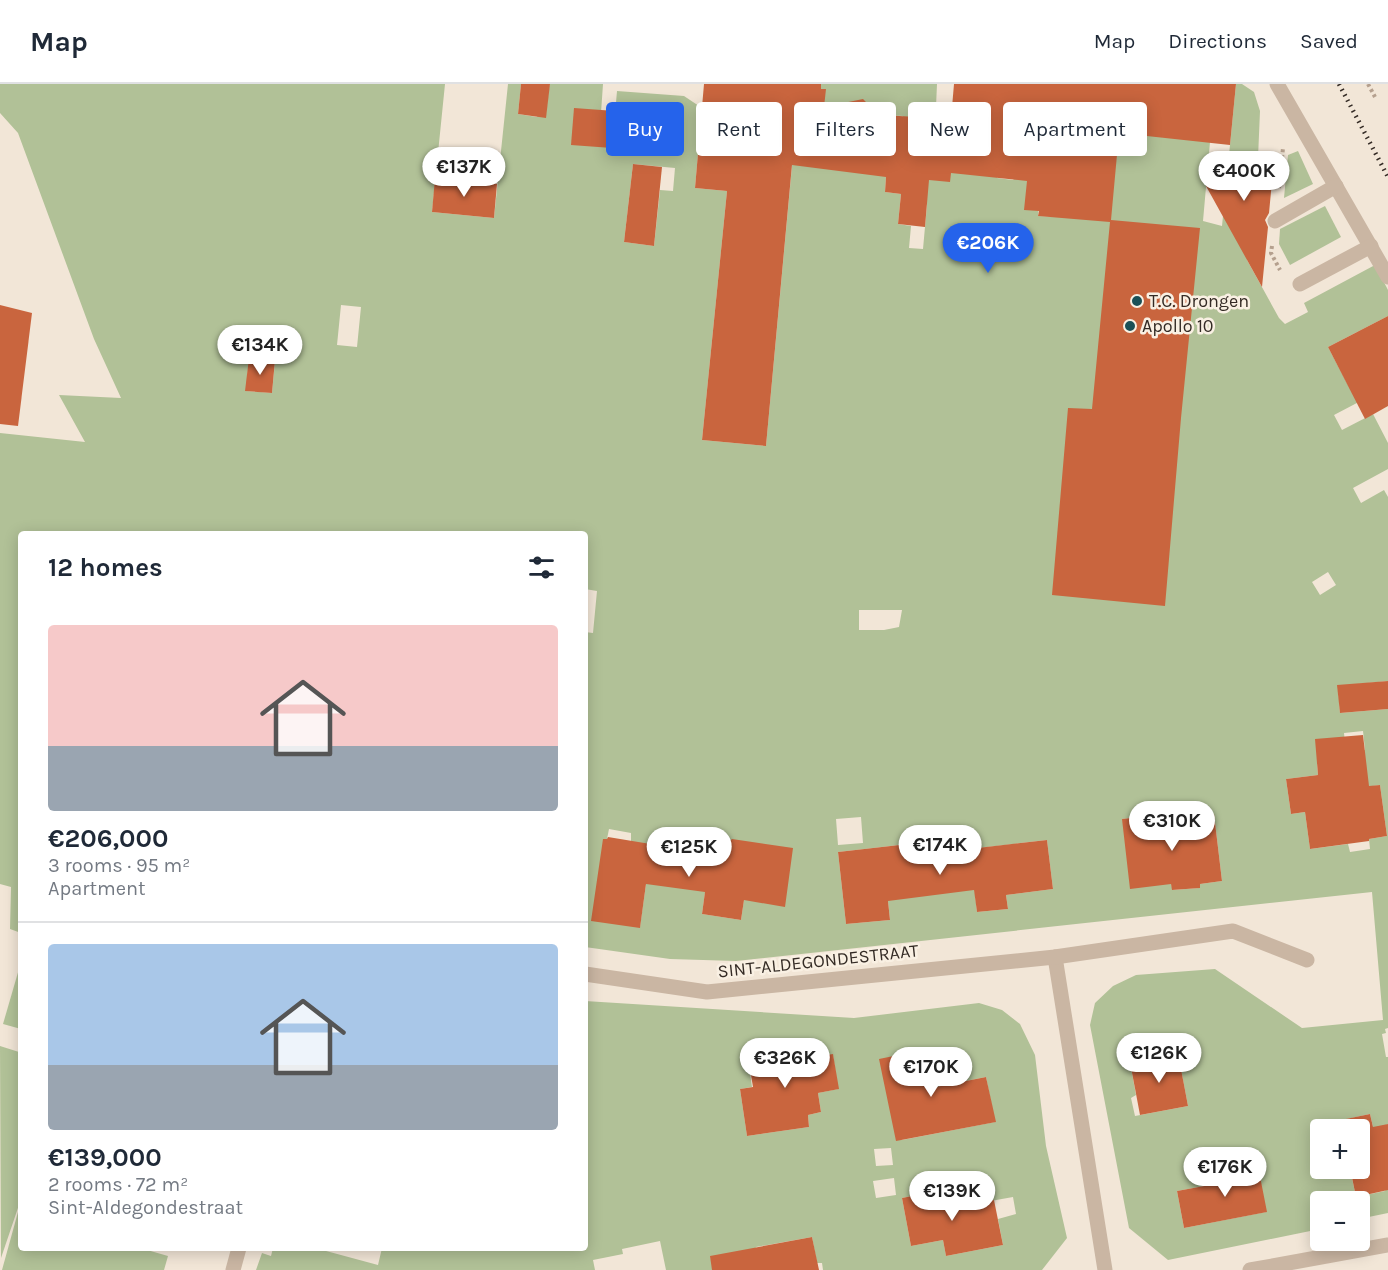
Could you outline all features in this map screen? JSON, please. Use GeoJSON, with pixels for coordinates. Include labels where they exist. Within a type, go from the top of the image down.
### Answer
{"type":"FeatureCollection","features":[{"type":"Feature","properties":{"kind":"street"},"geometry":{"type":"LineString","coordinates":[[1276,84],[1388,276]]}},
{"type":"Feature","properties":{"kind":"street"},"geometry":{"type":"LineString","coordinates":[[1275,221],[1340,193]]}},
{"type":"Feature","properties":{"kind":"street"},"geometry":{"type":"LineString","coordinates":[[1300,284],[1371,246]]}},
{"type":"Feature","properties":{"kind":"street","name":"SINT-ALDEGONDESTRAAT"},"geometry":{"type":"LineString","coordinates":[[588,974],[707,992],[1055,957],[1233,931],[1307,960]]}},
{"type":"Feature","properties":{"kind":"street"},"geometry":{"type":"LineString","coordinates":[[1055,957],[1106,1270]]}},
{"type":"Feature","properties":{"kind":"street"},"geometry":{"type":"LineString","coordinates":[[1250,1270],[1388,1245]]}},
{"type":"Feature","properties":{"kind":"street"},"geometry":{"type":"LineString","coordinates":[[233,1270],[238,1251]]}},
{"type":"Feature","properties":{"kind":"path"},"geometry":{"type":"LineString","coordinates":[[1368,84],[1375,98]]}},
{"type":"Feature","properties":{"kind":"green space"},"geometry":{"type":"Polygon","coordinates":[[[0,84],[445,84],[432,212],[494,218],[508,84],[521,84],[518,114],[537,117],[550,84],[603,84],[601,113],[606,113],[606,156],[684,156],[684,102],[616,102],[617,91],[684,96],[696,104],[698,156],[695,188],[727,191],[702,440],[766,446],[794,152],[794,156],[885,156],[885,192],[901,194],[898,224],[911,226],[909,248],[923,249],[927,205],[911,156],[991,156],[991,115],[1003,116],[997,178],[1013,180],[1036,156],[1147,156],[1147,108],[1210,142],[1203,221],[1222,226],[1236,84],[1242,84],[1254,92],[1260,111],[1258,158],[1247,260],[1279,318],[1285,324],[1308,312],[1304,303],[1375,265],[1388,290],[1388,316],[1328,347],[1348,385],[1374,394],[1334,415],[1342,430],[1373,414],[1388,443],[1388,469],[1353,488],[1361,503],[1384,490],[1388,497],[1388,681],[1338,686],[1340,713],[1388,709],[1388,1028],[1385,1029],[1386,1033],[1382,1034],[1386,1057],[1388,1057],[1388,1124],[1374,1131],[1370,1114],[1346,1119],[1310,1119],[1310,1179],[1352,1179],[1355,1191],[1310,1191],[1310,1231],[1168,1260],[1129,1228],[1090,1025],[1095,1003],[1113,986],[1136,975],[1215,969],[1302,1028],[1383,1020],[1372,892],[736,961],[670,959],[588,947],[588,632],[593,633],[597,591],[588,590],[588,531],[18,531],[18,932],[10,929],[11,887],[0,884],[0,433],[85,442],[59,395],[121,398],[94,339],[18,133],[0,113],[0,84]],[[633,164],[624,242],[654,246],[660,190],[673,191],[675,168],[633,164]],[[1040,193],[1038,216],[1061,217],[1040,193]],[[341,305],[337,345],[357,347],[361,307],[341,305]],[[249,358],[246,391],[272,393],[275,361],[249,358]],[[1328,572],[1312,582],[1320,595],[1336,585],[1328,572]],[[859,610],[859,630],[884,630],[899,627],[902,610],[859,610]],[[1363,731],[1344,733],[1346,752],[1365,750],[1363,731]],[[1341,761],[1317,764],[1318,775],[1286,779],[1291,814],[1305,812],[1310,849],[1348,844],[1350,852],[1370,849],[1369,839],[1387,836],[1380,785],[1345,790],[1341,761]],[[1214,814],[1150,821],[1149,816],[1122,819],[1171,884],[1173,890],[1199,888],[1200,884],[1222,881],[1214,814]],[[861,817],[836,819],[838,845],[863,843],[861,817]],[[609,829],[607,839],[603,839],[640,927],[646,884],[631,841],[631,833],[609,829]],[[1047,840],[970,849],[977,912],[1008,909],[1006,895],[1053,889],[1047,840]],[[917,843],[838,852],[846,924],[890,920],[888,901],[917,843]],[[711,850],[702,914],[741,920],[746,886],[720,850],[711,850]],[[1178,1053],[1130,1062],[1136,1095],[1131,1098],[1135,1116],[1188,1106],[1178,1053]],[[1257,1162],[1224,1168],[1226,1182],[1177,1191],[1184,1228],[1266,1212],[1257,1162]]]}},
{"type":"Feature","properties":{"kind":"green space"},"geometry":{"type":"Polygon","coordinates":[[[821,84],[937,84],[936,102],[908,102],[908,146],[902,127],[903,116],[896,116],[896,102],[814,102],[821,84]]]}},
{"type":"Feature","properties":{"kind":"green space"},"geometry":{"type":"Polygon","coordinates":[[[1104,84],[1137,102],[1087,102],[1104,84]]]}},
{"type":"Feature","properties":{"kind":"green space"},"geometry":{"type":"Polygon","coordinates":[[[1298,151],[1313,184],[1284,198],[1288,155],[1298,151]]]}},
{"type":"Feature","properties":{"kind":"green space"},"geometry":{"type":"Polygon","coordinates":[[[1325,206],[1341,237],[1290,265],[1279,244],[1280,229],[1325,206]]]}},
{"type":"Feature","properties":{"kind":"green space"},"geometry":{"type":"Polygon","coordinates":[[[18,972],[18,1028],[3,1024],[18,972]]]}},
{"type":"Feature","properties":{"kind":"green space"},"geometry":{"type":"Polygon","coordinates":[[[588,1001],[854,1018],[979,1003],[1002,1010],[1020,1024],[1035,1055],[1046,1146],[1067,1238],[1042,1270],[823,1270],[822,1263],[817,1263],[812,1237],[756,1247],[745,1270],[666,1270],[660,1241],[622,1249],[623,1254],[593,1260],[595,1270],[256,1270],[262,1253],[271,1256],[272,1251],[326,1251],[378,1265],[381,1251],[588,1251],[588,1001]],[[789,1045],[747,1052],[752,1087],[740,1089],[747,1136],[809,1127],[808,1115],[821,1112],[818,1093],[838,1089],[833,1055],[802,1059],[801,1051],[791,1053],[789,1045]],[[986,1077],[936,1087],[896,1138],[902,1140],[995,1122],[986,1077]],[[891,1148],[874,1149],[876,1166],[893,1165],[891,1148]],[[894,1178],[873,1181],[876,1198],[896,1195],[894,1178]],[[970,1189],[939,1196],[937,1191],[902,1198],[911,1246],[943,1240],[946,1256],[1003,1245],[998,1219],[1016,1214],[1013,1197],[974,1204],[970,1189]]]}},
{"type":"Feature","properties":{"kind":"green space"},"geometry":{"type":"Polygon","coordinates":[[[0,1046],[18,1052],[18,1208],[1,1258],[0,1046]]]}},
{"type":"Feature","properties":{"kind":"green space"},"geometry":{"type":"Polygon","coordinates":[[[1388,1184],[1388,1213],[1370,1217],[1370,1194],[1385,1191],[1388,1184]]]}},
{"type":"Feature","properties":{"kind":"green space"},"geometry":{"type":"Polygon","coordinates":[[[18,1212],[18,1251],[150,1251],[168,1256],[164,1270],[2,1270],[18,1212]]]}},
{"type":"Feature","properties":{"kind":"building"},"geometry":{"type":"Polygon","coordinates":[[[521,84],[550,84],[546,118],[518,114],[521,84]]]}},
{"type":"Feature","properties":{"kind":"building"},"geometry":{"type":"Polygon","coordinates":[[[704,84],[821,84],[821,89],[826,89],[825,102],[794,102],[794,156],[896,156],[896,116],[908,117],[908,156],[991,156],[991,102],[952,102],[954,84],[1236,84],[1230,145],[1147,136],[1147,102],[1003,102],[1003,156],[1117,156],[1111,220],[1200,228],[1165,606],[1052,595],[1068,408],[1092,409],[1110,222],[1038,216],[1039,211],[1024,210],[1027,181],[951,173],[950,182],[929,180],[925,227],[898,224],[901,194],[885,192],[886,177],[792,165],[766,446],[702,440],[727,191],[695,188],[698,156],[782,156],[782,102],[702,102],[704,84]]]}},
{"type":"Feature","properties":{"kind":"building"},"geometry":{"type":"Polygon","coordinates":[[[863,99],[866,102],[848,102],[863,99]]]}},
{"type":"Feature","properties":{"kind":"building"},"geometry":{"type":"Polygon","coordinates":[[[574,108],[606,110],[606,148],[571,145],[574,108]]]}},
{"type":"Feature","properties":{"kind":"building"},"geometry":{"type":"Polygon","coordinates":[[[1209,154],[1274,160],[1269,213],[1265,220],[1268,227],[1262,287],[1206,186],[1209,154]]]}},
{"type":"Feature","properties":{"kind":"building"},"geometry":{"type":"Polygon","coordinates":[[[633,164],[662,167],[654,246],[624,242],[633,164]]]}},
{"type":"Feature","properties":{"kind":"building"},"geometry":{"type":"Polygon","coordinates":[[[435,178],[497,184],[494,218],[432,212],[435,178]]]}},
{"type":"Feature","properties":{"kind":"building"},"geometry":{"type":"Polygon","coordinates":[[[0,305],[32,313],[18,426],[0,424],[0,305]]]}},
{"type":"Feature","properties":{"kind":"building"},"geometry":{"type":"Polygon","coordinates":[[[1388,316],[1388,406],[1365,419],[1328,347],[1388,316]]]}},
{"type":"Feature","properties":{"kind":"building"},"geometry":{"type":"Polygon","coordinates":[[[249,358],[275,360],[272,393],[245,391],[249,358]]]}},
{"type":"Feature","properties":{"kind":"building"},"geometry":{"type":"Polygon","coordinates":[[[1388,681],[1388,709],[1340,713],[1337,685],[1388,681]]]}},
{"type":"Feature","properties":{"kind":"building"},"geometry":{"type":"Polygon","coordinates":[[[1363,735],[1369,786],[1380,785],[1387,836],[1369,839],[1369,841],[1310,849],[1305,812],[1291,814],[1286,779],[1318,775],[1315,739],[1363,735]]]}},
{"type":"Feature","properties":{"kind":"building"},"geometry":{"type":"Polygon","coordinates":[[[1214,814],[1222,881],[1200,884],[1200,888],[1172,890],[1171,884],[1130,889],[1122,819],[1149,816],[1150,821],[1214,814]]]}},
{"type":"Feature","properties":{"kind":"building"},"geometry":{"type":"Polygon","coordinates":[[[608,837],[711,854],[711,849],[720,850],[732,839],[793,848],[785,907],[744,900],[741,920],[702,914],[705,892],[646,884],[640,928],[591,921],[603,839],[608,837]]]}},
{"type":"Feature","properties":{"kind":"building"},"geometry":{"type":"Polygon","coordinates":[[[1047,840],[1053,889],[1006,895],[1008,909],[977,912],[974,890],[888,901],[890,920],[846,924],[838,852],[917,843],[918,855],[1047,840]]]}},
{"type":"Feature","properties":{"kind":"building"},"geometry":{"type":"Polygon","coordinates":[[[790,1045],[791,1053],[801,1051],[802,1059],[833,1054],[839,1089],[818,1093],[821,1112],[808,1115],[809,1127],[747,1136],[740,1089],[753,1087],[747,1051],[790,1045]]]}},
{"type":"Feature","properties":{"kind":"building"},"geometry":{"type":"Polygon","coordinates":[[[928,1049],[936,1087],[986,1077],[996,1122],[896,1141],[879,1059],[928,1049]]]}},
{"type":"Feature","properties":{"kind":"building"},"geometry":{"type":"Polygon","coordinates":[[[1178,1053],[1188,1106],[1140,1115],[1130,1062],[1178,1053]]]}},
{"type":"Feature","properties":{"kind":"building"},"geometry":{"type":"Polygon","coordinates":[[[1370,1114],[1373,1127],[1388,1124],[1388,1190],[1370,1194],[1370,1191],[1355,1191],[1352,1179],[1370,1179],[1370,1119],[1346,1119],[1370,1114]]]}},
{"type":"Feature","properties":{"kind":"building"},"geometry":{"type":"Polygon","coordinates":[[[1257,1161],[1267,1212],[1184,1228],[1177,1191],[1226,1182],[1224,1168],[1257,1161]]]}},
{"type":"Feature","properties":{"kind":"building"},"geometry":{"type":"Polygon","coordinates":[[[971,1189],[974,1204],[994,1200],[1003,1245],[946,1256],[943,1240],[911,1246],[902,1198],[937,1191],[939,1196],[971,1189]]]}},
{"type":"Feature","properties":{"kind":"building"},"geometry":{"type":"Polygon","coordinates":[[[812,1237],[819,1270],[712,1270],[710,1256],[812,1237]]]}},
{"type":"Feature","properties":{"kind":"railway"},"geometry":{"type":"LineString","coordinates":[[1339,84],[1388,177]]}},
{"type":"Feature","properties":{"kind":"place","name":"T.C. Drongen"},"geometry":{"type":"Point","coordinates":[1137,301]}},
{"type":"Feature","properties":{"kind":"place","name":"Apollo 10"},"geometry":{"type":"Point","coordinates":[1130,326]}}]}
